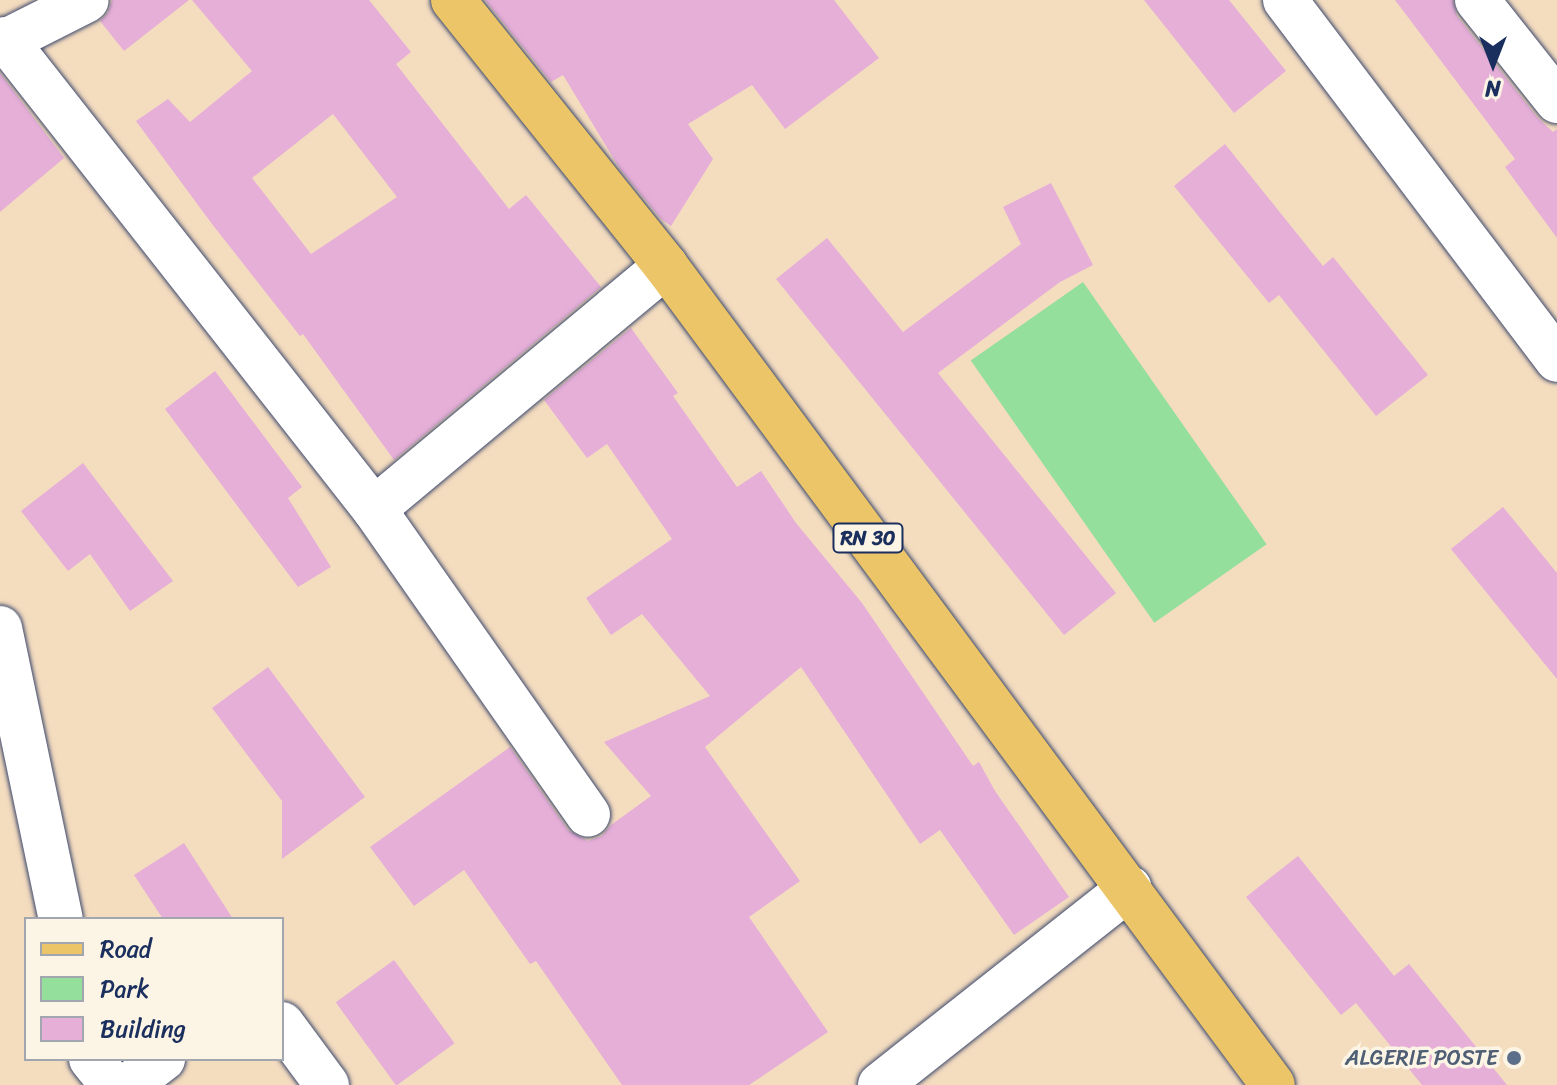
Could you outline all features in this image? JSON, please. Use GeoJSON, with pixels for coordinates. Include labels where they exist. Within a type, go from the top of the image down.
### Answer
{"type":"FeatureCollection","features":[{"type":"Feature","properties":{"kind":"main road","name":"RN 30"},"geometry":{"type":"LineString","coordinates":[[453,0],[666,266],[1273,1085]]}},
{"type":"Feature","properties":{"kind":"street"},"geometry":{"type":"LineString","coordinates":[[87,0],[3,42],[374,509],[588,815]]}},
{"type":"Feature","properties":{"kind":"street"},"geometry":{"type":"LineString","coordinates":[[1285,0],[1557,360]]}},
{"type":"Feature","properties":{"kind":"street"},"geometry":{"type":"LineString","coordinates":[[1477,0],[1557,101]]}},
{"type":"Feature","properties":{"kind":"street"},"geometry":{"type":"LineString","coordinates":[[374,509],[666,266]]}},
{"type":"Feature","properties":{"kind":"street"},"geometry":{"type":"LineString","coordinates":[[0,628],[61,917]]}},
{"type":"Feature","properties":{"kind":"street"},"geometry":{"type":"LineString","coordinates":[[880,1085],[1129,888]]}},
{"type":"Feature","properties":{"kind":"street"},"geometry":{"type":"LineString","coordinates":[[284,1027],[327,1085]]}},
{"type":"Feature","properties":{"kind":"street"},"geometry":{"type":"LineString","coordinates":[[93,1061],[112,1085]]}},
{"type":"Feature","properties":{"kind":"street"},"geometry":{"type":"LineString","coordinates":[[129,1085],[160,1061]]}},
{"type":"Feature","properties":{"kind":"green space"},"geometry":{"type":"Polygon","coordinates":[[[1083,282],[1267,544],[1154,623],[971,361],[1083,282]]]}},
{"type":"Feature","properties":{"kind":"building"},"geometry":{"type":"Polygon","coordinates":[[[112,0],[189,0],[124,51],[100,21],[108,13],[112,0]]]}},
{"type":"Feature","properties":{"kind":"building"},"geometry":{"type":"Polygon","coordinates":[[[192,0],[369,0],[411,52],[396,64],[509,209],[526,195],[601,287],[394,460],[303,334],[300,336],[212,224],[136,121],[168,99],[190,122],[252,71],[192,0]],[[333,114],[252,178],[311,254],[397,197],[333,114]]]}},
{"type":"Feature","properties":{"kind":"building"},"geometry":{"type":"Polygon","coordinates":[[[485,0],[834,0],[879,58],[785,129],[752,85],[688,124],[713,159],[671,226],[661,219],[620,169],[563,75],[551,82],[485,0]]]}},
{"type":"Feature","properties":{"kind":"building"},"geometry":{"type":"Polygon","coordinates":[[[1144,0],[1229,0],[1286,71],[1234,113],[1144,0]]]}},
{"type":"Feature","properties":{"kind":"building"},"geometry":{"type":"Polygon","coordinates":[[[1395,0],[1453,0],[1457,16],[1537,117],[1553,132],[1557,129],[1557,238],[1505,167],[1515,159],[1395,0]]]}},
{"type":"Feature","properties":{"kind":"building"},"geometry":{"type":"Polygon","coordinates":[[[0,73],[64,158],[0,212],[0,73]]]}},
{"type":"Feature","properties":{"kind":"building"},"geometry":{"type":"Polygon","coordinates":[[[1225,144],[1323,266],[1333,257],[1428,375],[1376,416],[1279,295],[1269,303],[1174,186],[1225,144]]]}},
{"type":"Feature","properties":{"kind":"building"},"geometry":{"type":"Polygon","coordinates":[[[1051,183],[1093,265],[1060,282],[938,373],[1116,593],[1064,635],[776,279],[827,238],[903,332],[1021,244],[1003,207],[1051,183]]]}},
{"type":"Feature","properties":{"kind":"building"},"geometry":{"type":"Polygon","coordinates":[[[631,328],[678,393],[673,396],[737,487],[761,471],[796,523],[862,603],[973,766],[979,762],[995,791],[1069,897],[1014,935],[940,830],[920,844],[801,667],[705,747],[800,881],[749,917],[828,1032],[749,1085],[622,1085],[536,961],[530,964],[464,870],[414,906],[370,847],[510,747],[568,830],[588,841],[602,836],[611,825],[651,796],[604,742],[710,696],[642,614],[611,635],[586,598],[672,539],[607,444],[587,458],[544,400],[631,328]]]}},
{"type":"Feature","properties":{"kind":"building"},"geometry":{"type":"Polygon","coordinates":[[[215,371],[302,487],[288,498],[331,567],[298,587],[165,409],[215,371]]]}},
{"type":"Feature","properties":{"kind":"building"},"geometry":{"type":"Polygon","coordinates":[[[83,463],[173,581],[130,611],[90,554],[68,571],[21,511],[83,463]]]}},
{"type":"Feature","properties":{"kind":"building"},"geometry":{"type":"Polygon","coordinates":[[[1503,507],[1557,573],[1557,679],[1451,549],[1503,507]]]}},
{"type":"Feature","properties":{"kind":"building"},"geometry":{"type":"Polygon","coordinates":[[[268,667],[365,797],[282,859],[282,801],[212,708],[268,667]]]}},
{"type":"Feature","properties":{"kind":"building"},"geometry":{"type":"Polygon","coordinates":[[[184,843],[232,917],[162,917],[134,875],[184,843]]]}},
{"type":"Feature","properties":{"kind":"building"},"geometry":{"type":"Polygon","coordinates":[[[1298,856],[1394,976],[1409,964],[1507,1085],[1422,1085],[1356,1003],[1341,1015],[1246,897],[1298,856]]]}},
{"type":"Feature","properties":{"kind":"building"},"geometry":{"type":"Polygon","coordinates":[[[394,960],[455,1043],[396,1085],[336,1002],[394,960]]]}},
{"type":"Feature","properties":{"kind":"place","name":"ALGERIE POSTE"},"geometry":{"type":"Point","coordinates":[1514,1058]}}]}
